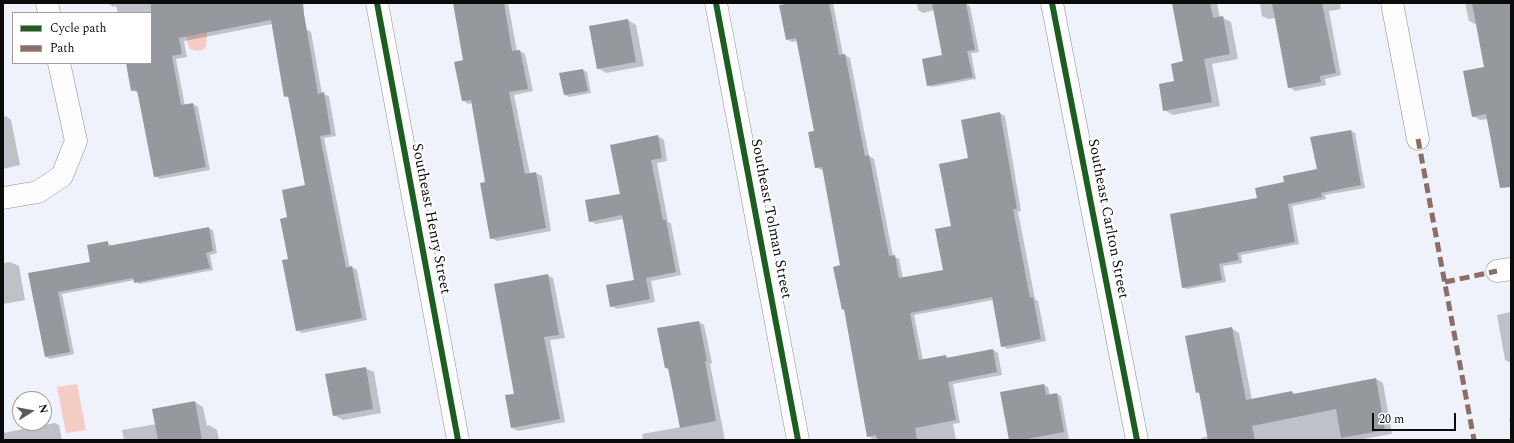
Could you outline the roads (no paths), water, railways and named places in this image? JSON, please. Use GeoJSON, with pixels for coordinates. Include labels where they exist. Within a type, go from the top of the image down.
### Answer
{"type":"FeatureCollection","features":[{"type":"Feature","properties":{"kind":"street","name":"Southeast Henry Street"},"geometry":{"type":"LineString","coordinates":[[377,3],[458,440]]}},
{"type":"Feature","properties":{"kind":"street","name":"Southeast Tolman Street"},"geometry":{"type":"LineString","coordinates":[[716,3],[798,440]]}},
{"type":"Feature","properties":{"kind":"street","name":"Southeast Carlton Street"},"geometry":{"type":"LineString","coordinates":[[1052,3],[1137,440]]}},
{"type":"Feature","properties":{"kind":"street"},"geometry":{"type":"LineString","coordinates":[[1392,3],[1418,139]]}},
{"type":"Feature","properties":{"kind":"street"},"geometry":{"type":"LineString","coordinates":[[3,198],[38,192],[62,176],[76,141],[59,64]]}}]}
